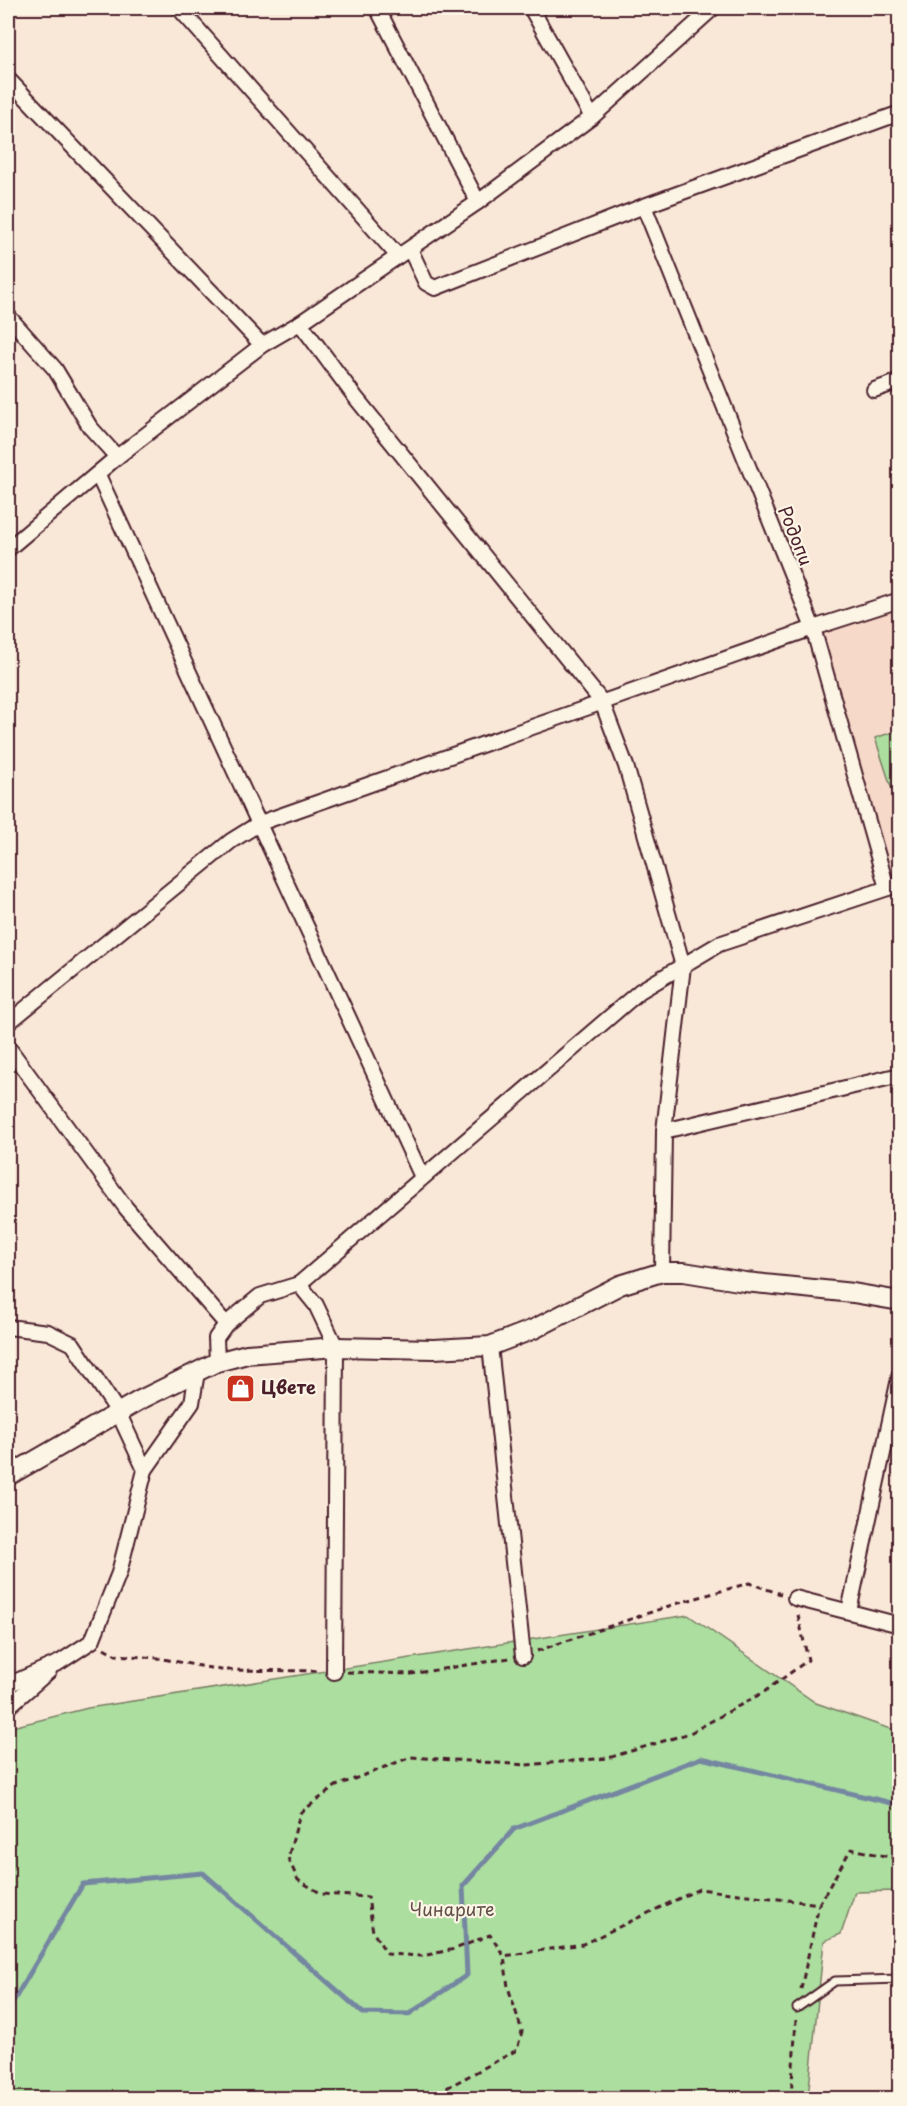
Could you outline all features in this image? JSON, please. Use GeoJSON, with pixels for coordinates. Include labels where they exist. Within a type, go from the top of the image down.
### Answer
{"type":"FeatureCollection","features":[{"type":"Feature","properties":{"kind":"street"},"geometry":{"type":"LineString","coordinates":[[179,8],[404,253],[426,283],[435,288],[644,206],[900,113]]}},
{"type":"Feature","properties":{"kind":"street"},"geometry":{"type":"LineString","coordinates":[[377,8],[478,202]]}},
{"type":"Feature","properties":{"kind":"street"},"geometry":{"type":"LineString","coordinates":[[531,8],[592,117]]}},
{"type":"Feature","properties":{"kind":"street"},"geometry":{"type":"LineString","coordinates":[[8,549],[117,457],[262,345],[300,324],[478,202],[592,117],[713,8]]}},
{"type":"Feature","properties":{"kind":"street"},"geometry":{"type":"LineString","coordinates":[[8,79],[262,345]]}},
{"type":"Feature","properties":{"kind":"street","name":"Родопи"},"geometry":{"type":"LineString","coordinates":[[644,206],[813,628],[893,886]]}},
{"type":"Feature","properties":{"kind":"street"},"geometry":{"type":"LineString","coordinates":[[8,316],[55,369],[90,427],[117,457]]}},
{"type":"Feature","properties":{"kind":"street"},"geometry":{"type":"LineString","coordinates":[[300,324],[363,407],[602,702],[626,766],[683,966],[664,1131],[662,1272]]}},
{"type":"Feature","properties":{"kind":"street"},"geometry":{"type":"LineString","coordinates":[[874,390],[900,381]]}},
{"type":"Feature","properties":{"kind":"street"},"geometry":{"type":"LineString","coordinates":[[98,475],[422,1177]]}},
{"type":"Feature","properties":{"kind":"street"},"geometry":{"type":"LineString","coordinates":[[8,1023],[231,841],[260,823],[813,628],[900,600]]}},
{"type":"Feature","properties":{"kind":"street"},"geometry":{"type":"LineString","coordinates":[[217,1362],[216,1338],[226,1324],[260,1296],[299,1284],[640,991],[719,944],[893,886]]}},
{"type":"Feature","properties":{"kind":"street"},"geometry":{"type":"LineString","coordinates":[[8,1047],[126,1208],[226,1324]]}},
{"type":"Feature","properties":{"kind":"street"},"geometry":{"type":"LineString","coordinates":[[664,1131],[900,1075]]}},
{"type":"Feature","properties":{"kind":"street"},"geometry":{"type":"LineString","coordinates":[[8,1476],[118,1412],[217,1362],[247,1354],[336,1347],[434,1349],[490,1346],[534,1329],[620,1285],[662,1272],[684,1272],[900,1301]]}},
{"type":"Feature","properties":{"kind":"street"},"geometry":{"type":"LineString","coordinates":[[299,1284],[316,1305],[336,1347],[334,1672]]}},
{"type":"Feature","properties":{"kind":"street"},"geometry":{"type":"LineString","coordinates":[[8,1327],[48,1332],[74,1344],[118,1412],[145,1470]]}},
{"type":"Feature","properties":{"kind":"street"},"geometry":{"type":"LineString","coordinates":[[490,1346],[524,1656]]}},
{"type":"Feature","properties":{"kind":"street"},"geometry":{"type":"LineString","coordinates":[[8,1707],[60,1662],[92,1641],[119,1573],[145,1470],[192,1403],[197,1372]]}},
{"type":"Feature","properties":{"kind":"street"},"geometry":{"type":"LineString","coordinates":[[849,1611],[900,1374]]}},
{"type":"Feature","properties":{"kind":"street"},"geometry":{"type":"LineString","coordinates":[[795,1598],[900,1625]]}},
{"type":"Feature","properties":{"kind":"street"},"geometry":{"type":"LineString","coordinates":[[8,1685],[60,1662]]}},
{"type":"Feature","properties":{"kind":"lane"},"geometry":{"type":"LineString","coordinates":[[797,2008],[835,1981],[900,1979]]}},
{"type":"Feature","properties":{"kind":"path"},"geometry":{"type":"LineString","coordinates":[[92,1641],[116,1655],[158,1658],[221,1670],[411,1674],[524,1656],[672,1605],[749,1583],[795,1598],[808,1660],[764,1692],[690,1733],[608,1758],[526,1765],[411,1757],[336,1786],[300,1813],[288,1858],[298,1880],[322,1894],[368,1896],[373,1932],[387,1954],[422,1956],[455,1949],[490,1935],[504,1956],[508,1987],[522,2031],[517,2050],[428,2098]]}},
{"type":"Feature","properties":{"kind":"path"},"geometry":{"type":"LineString","coordinates":[[504,1956],[584,1944],[699,1889],[819,1904],[851,1849],[900,1859]]}},
{"type":"Feature","properties":{"kind":"shaded area"},"geometry":{"type":"Polygon","coordinates":[[[899,600],[900,884],[887,888],[813,628],[899,600]]]}},
{"type":"Feature","properties":{"kind":"green space"},"geometry":{"type":"Polygon","coordinates":[[[900,730],[899,811],[875,738],[900,730]]]}},
{"type":"Feature","properties":{"kind":"green space","name":"Чинарите"},"geometry":{"type":"Polygon","coordinates":[[[688,1615],[816,1703],[899,1732],[899,1891],[855,1892],[841,1934],[824,1941],[808,2098],[8,2098],[8,1728],[88,1708],[688,1615]]]}},
{"type":"Feature","properties":{"kind":"waterway"},"geometry":{"type":"LineString","coordinates":[[8,2010],[83,1884],[203,1873],[363,2013],[409,2014],[467,1975],[463,1886],[514,1829],[701,1758],[900,1805]]}},
{"type":"Feature","properties":{"kind":"place","name":"Цвете"},"geometry":{"type":"Point","coordinates":[240,1388]}}]}
